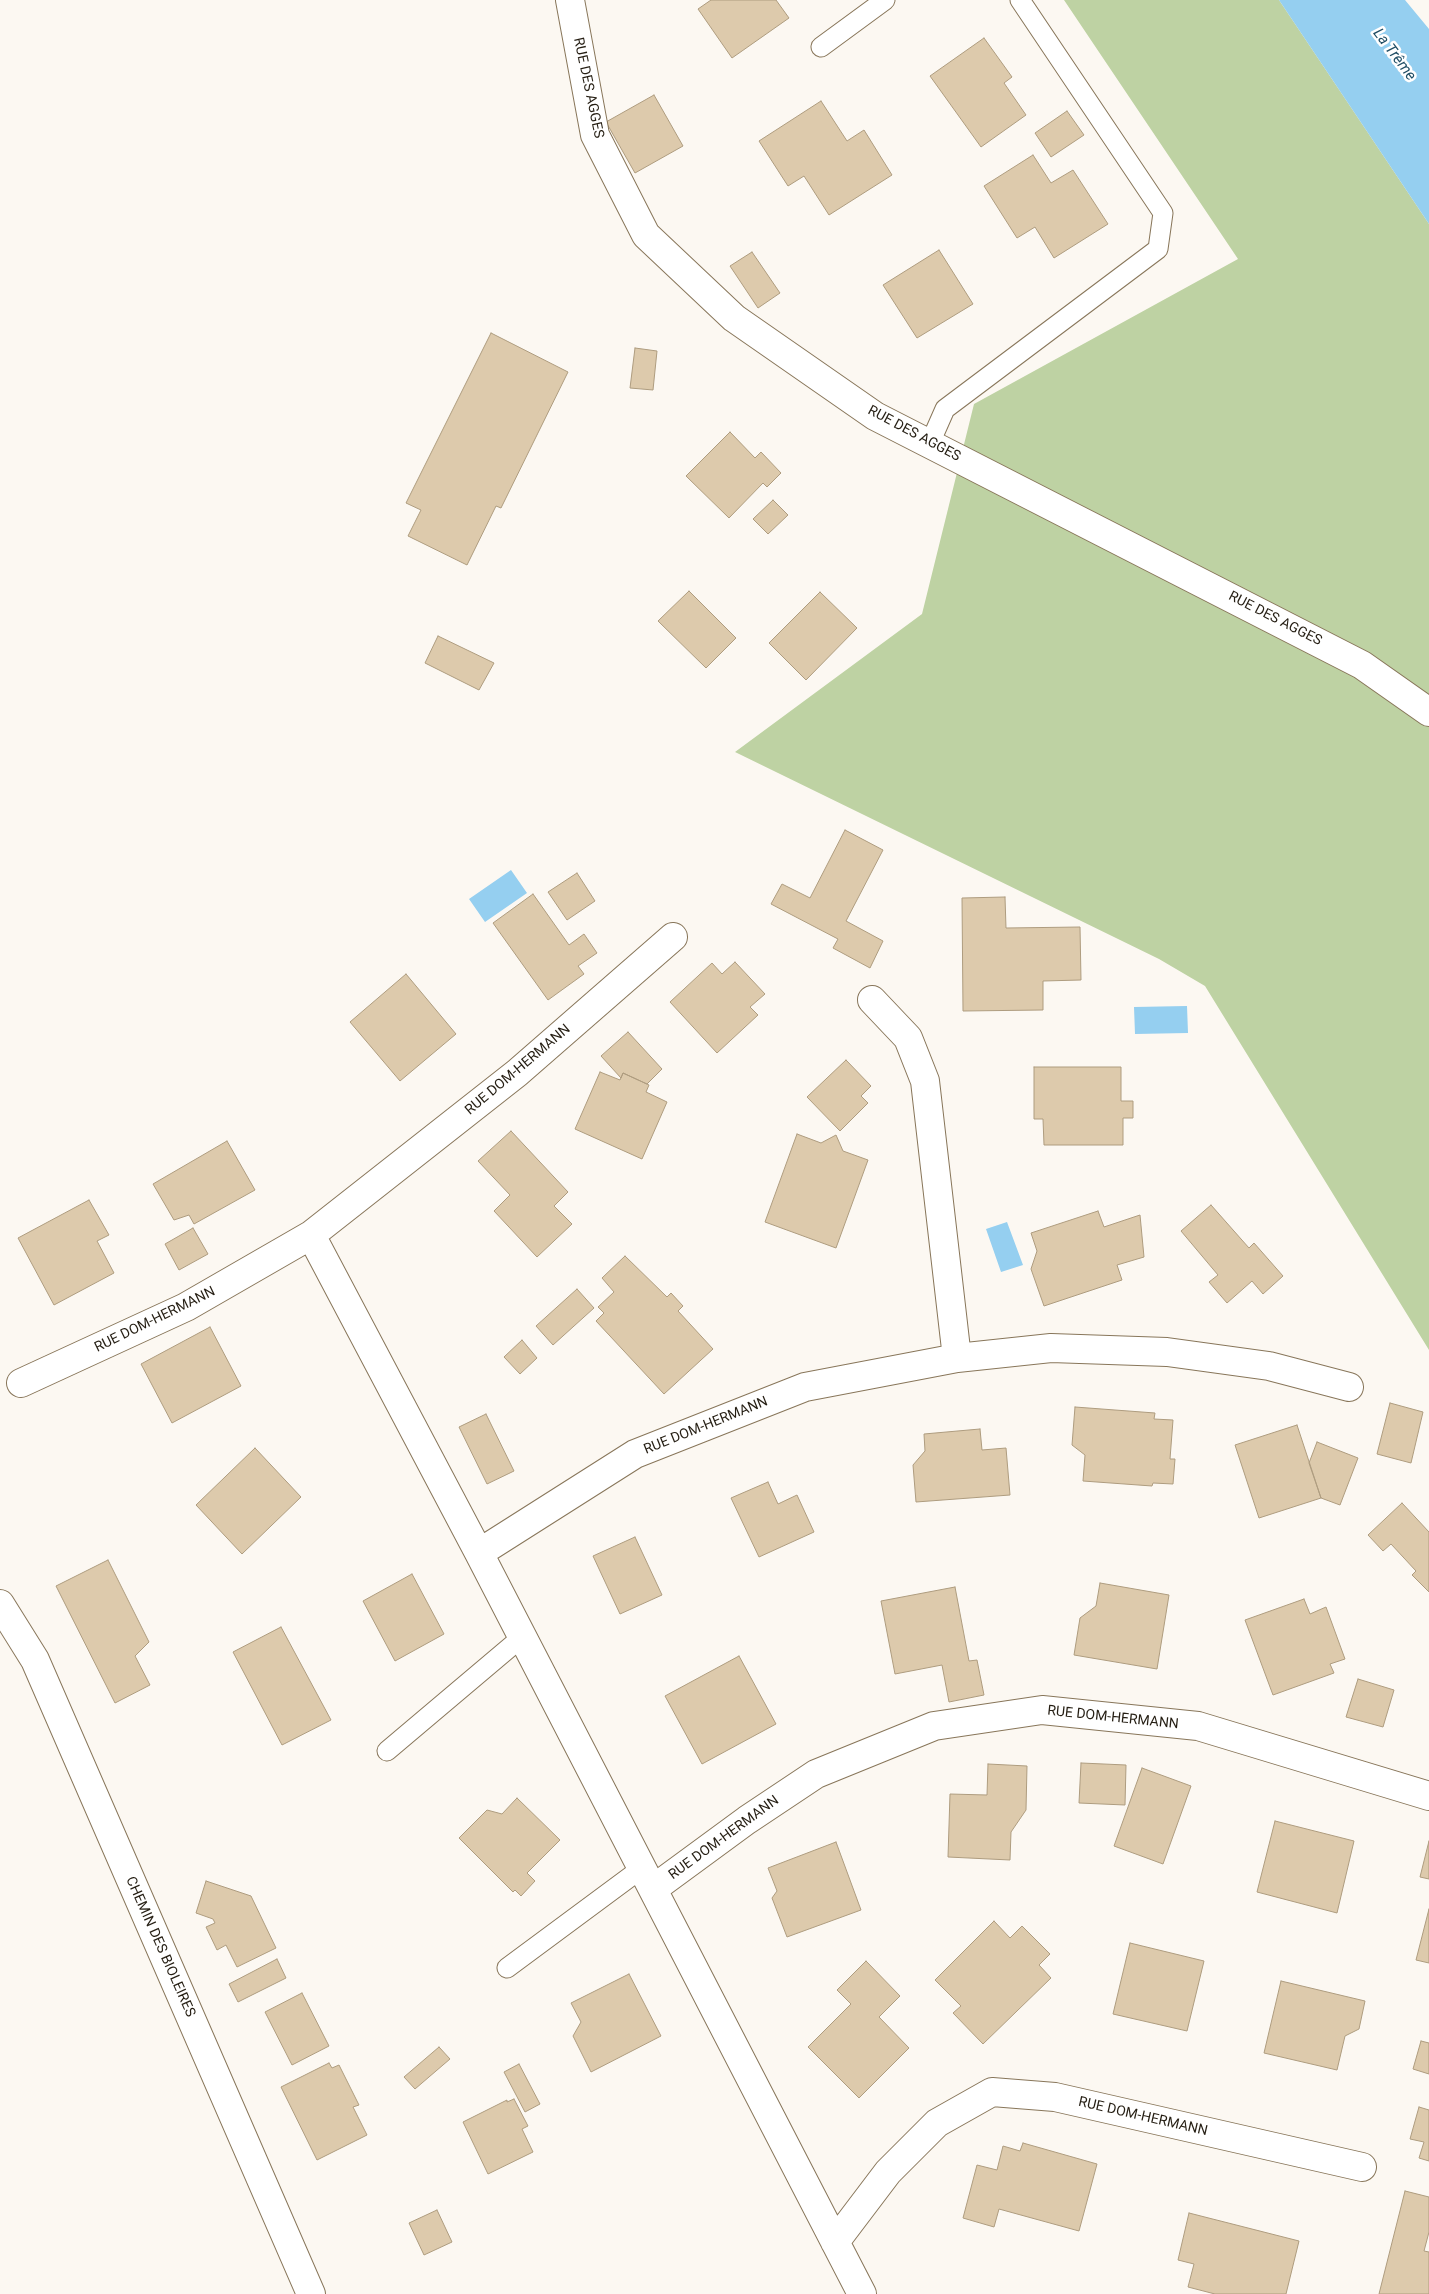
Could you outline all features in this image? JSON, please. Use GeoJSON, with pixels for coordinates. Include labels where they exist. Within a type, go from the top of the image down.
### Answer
{"type":"FeatureCollection","features":[{"type":"Feature","properties":{"kind":"street","name":"RUE DES AGGES"},"geometry":{"type":"LineString","coordinates":[[570,0],[595,135],[646,235],[734,318],[875,416],[1362,665],[1429,712]]}},
{"type":"Feature","properties":{"kind":"street","name":"RUE DOM-HERMANN"},"geometry":{"type":"LineString","coordinates":[[21,1383],[186,1307],[311,1235],[517,1074],[673,937]]}},
{"type":"Feature","properties":{"kind":"street"},"geometry":{"type":"LineString","coordinates":[[872,1000],[908,1038],[925,1081],[957,1358]]}},
{"type":"Feature","properties":{"kind":"street"},"geometry":{"type":"LineString","coordinates":[[311,1235],[479,1553],[862,2294]]}},
{"type":"Feature","properties":{"kind":"street","name":"RUE DOM-HERMANN"},"geometry":{"type":"LineString","coordinates":[[479,1553],[635,1454],[804,1387],[957,1358],[1051,1348],[1167,1352],[1269,1366],[1349,1386]]}},
{"type":"Feature","properties":{"kind":"street","name":"CHEMIN DES BIOLEIRES"},"geometry":{"type":"LineString","coordinates":[[0,1604],[35,1660],[311,2294]]}},
{"type":"Feature","properties":{"kind":"street","name":"RUE DOM-HERMANN"},"geometry":{"type":"LineString","coordinates":[[647,1878],[747,1820],[816,1774],[934,1726],[1042,1710],[1198,1726],[1429,1796]]}},
{"type":"Feature","properties":{"kind":"street","name":"RUE DOM-HERMANN"},"geometry":{"type":"LineString","coordinates":[[835,2242],[888,2172],[937,2123],[992,2092],[1055,2097],[1362,2167]]}},
{"type":"Feature","properties":{"kind":"lane"},"geometry":{"type":"LineString","coordinates":[[821,48],[885,0]]}},
{"type":"Feature","properties":{"kind":"lane"},"geometry":{"type":"LineString","coordinates":[[930,443],[945,409],[1158,249],[1163,213],[1020,0]]}},
{"type":"Feature","properties":{"kind":"lane"},"geometry":{"type":"LineString","coordinates":[[387,1751],[522,1636]]}},
{"type":"Feature","properties":{"kind":"lane","name":"RUE DOM-HERMANN"},"geometry":{"type":"LineString","coordinates":[[508,1968],[647,1878]]}},
{"type":"Feature","properties":{"kind":"green space"},"geometry":{"type":"Polygon","coordinates":[[[1064,0],[1279,0],[1429,224],[1429,1350],[1205,986],[1159,959],[735,752],[922,614],[974,404],[1238,259],[1064,0]]]}},
{"type":"Feature","properties":{"kind":"water","name":"La Trême"},"geometry":{"type":"Polygon","coordinates":[[[1279,0],[1405,0],[1429,29],[1429,224],[1279,0]]]}},
{"type":"Feature","properties":{"kind":"water"},"geometry":{"type":"Polygon","coordinates":[[[511,870],[527,893],[485,922],[469,899],[511,870]]]}},
{"type":"Feature","properties":{"kind":"water"},"geometry":{"type":"Polygon","coordinates":[[[1187,1006],[1188,1033],[1135,1034],[1134,1007],[1187,1006]]]}},
{"type":"Feature","properties":{"kind":"water"},"geometry":{"type":"Polygon","coordinates":[[[1007,1222],[1023,1265],[1001,1272],[986,1229],[1007,1222]]]}},
{"type":"Feature","properties":{"kind":"building"},"geometry":{"type":"Polygon","coordinates":[[[711,0],[776,0],[789,18],[732,58],[698,9],[711,0]]]}},
{"type":"Feature","properties":{"kind":"building"},"geometry":{"type":"Polygon","coordinates":[[[984,38],[1012,77],[1004,83],[1026,115],[981,147],[930,76],[984,38]]]}},
{"type":"Feature","properties":{"kind":"building"},"geometry":{"type":"Polygon","coordinates":[[[654,95],[683,146],[635,173],[606,122],[654,95]]]}},
{"type":"Feature","properties":{"kind":"building"},"geometry":{"type":"Polygon","coordinates":[[[821,101],[847,141],[864,130],[892,175],[829,215],[804,176],[788,186],[759,141],[821,101]]]}},
{"type":"Feature","properties":{"kind":"building"},"geometry":{"type":"Polygon","coordinates":[[[1067,111],[1084,135],[1051,157],[1035,133],[1067,111]]]}},
{"type":"Feature","properties":{"kind":"building"},"geometry":{"type":"Polygon","coordinates":[[[1033,155],[1051,183],[1073,170],[1108,224],[1054,258],[1035,227],[1017,238],[984,186],[1033,155]]]}},
{"type":"Feature","properties":{"kind":"building"},"geometry":{"type":"Polygon","coordinates":[[[939,250],[973,304],[917,338],[883,285],[939,250]]]}},
{"type":"Feature","properties":{"kind":"building"},"geometry":{"type":"Polygon","coordinates":[[[752,252],[780,293],[758,308],[730,266],[752,252]]]}},
{"type":"Feature","properties":{"kind":"building"},"geometry":{"type":"Polygon","coordinates":[[[491,333],[568,372],[501,508],[496,506],[467,565],[408,536],[421,510],[406,503],[491,333]]]}},
{"type":"Feature","properties":{"kind":"building"},"geometry":{"type":"Polygon","coordinates":[[[635,348],[657,351],[653,390],[630,388],[635,348]]]}},
{"type":"Feature","properties":{"kind":"building"},"geometry":{"type":"Polygon","coordinates":[[[730,432],[755,458],[761,452],[781,473],[767,487],[763,483],[729,518],[686,476],[730,432]]]}},
{"type":"Feature","properties":{"kind":"building"},"geometry":{"type":"Polygon","coordinates":[[[773,500],[788,515],[768,534],[753,519],[773,500]]]}},
{"type":"Feature","properties":{"kind":"building"},"geometry":{"type":"Polygon","coordinates":[[[689,591],[736,638],[706,668],[658,621],[689,591]]]}},
{"type":"Feature","properties":{"kind":"building"},"geometry":{"type":"Polygon","coordinates":[[[820,592],[857,628],[806,680],[769,643],[820,592]]]}},
{"type":"Feature","properties":{"kind":"building"},"geometry":{"type":"Polygon","coordinates":[[[438,636],[494,663],[479,690],[425,663],[438,636]]]}},
{"type":"Feature","properties":{"kind":"building"},"geometry":{"type":"Polygon","coordinates":[[[845,830],[883,850],[846,921],[883,941],[870,968],[833,948],[838,939],[771,904],[782,884],[810,898],[845,830]]]}},
{"type":"Feature","properties":{"kind":"building"},"geometry":{"type":"Polygon","coordinates":[[[577,873],[595,901],[567,920],[548,892],[577,873]]]}},
{"type":"Feature","properties":{"kind":"building"},"geometry":{"type":"Polygon","coordinates":[[[533,894],[569,945],[584,934],[597,953],[578,966],[584,974],[548,1000],[493,923],[533,894]]]}},
{"type":"Feature","properties":{"kind":"building"},"geometry":{"type":"Polygon","coordinates":[[[1005,897],[1006,928],[1080,927],[1081,980],[1043,981],[1043,1010],[963,1011],[962,898],[1005,897]]]}},
{"type":"Feature","properties":{"kind":"building"},"geometry":{"type":"Polygon","coordinates":[[[735,962],[765,994],[750,1007],[758,1015],[717,1053],[670,1002],[712,963],[722,974],[735,962]]]}},
{"type":"Feature","properties":{"kind":"building"},"geometry":{"type":"Polygon","coordinates":[[[406,974],[456,1034],[400,1081],[350,1022],[406,974]]]}},
{"type":"Feature","properties":{"kind":"building"},"geometry":{"type":"Polygon","coordinates":[[[628,1032],[662,1069],[647,1084],[623,1073],[621,1078],[601,1056],[628,1032]]]}},
{"type":"Feature","properties":{"kind":"building"},"geometry":{"type":"Polygon","coordinates":[[[846,1060],[871,1086],[861,1096],[868,1103],[840,1131],[807,1097],[846,1060]]]}},
{"type":"Feature","properties":{"kind":"building"},"geometry":{"type":"Polygon","coordinates":[[[1034,1067],[1121,1067],[1121,1101],[1133,1101],[1133,1118],[1123,1118],[1123,1145],[1044,1145],[1043,1119],[1034,1119],[1034,1067]]]}},
{"type":"Feature","properties":{"kind":"building"},"geometry":{"type":"Polygon","coordinates":[[[600,1072],[620,1080],[623,1073],[649,1085],[646,1092],[667,1102],[642,1159],[575,1129],[600,1072]]]}},
{"type":"Feature","properties":{"kind":"building"},"geometry":{"type":"Polygon","coordinates":[[[511,1131],[568,1192],[554,1206],[572,1224],[537,1257],[494,1211],[510,1195],[478,1161],[511,1131]]]}},
{"type":"Feature","properties":{"kind":"building"},"geometry":{"type":"Polygon","coordinates":[[[797,1134],[821,1143],[836,1135],[843,1151],[868,1160],[836,1248],[765,1222],[797,1134]]]}},
{"type":"Feature","properties":{"kind":"building"},"geometry":{"type":"Polygon","coordinates":[[[227,1141],[255,1190],[194,1224],[189,1215],[174,1220],[153,1184],[227,1141]]]}},
{"type":"Feature","properties":{"kind":"building"},"geometry":{"type":"Polygon","coordinates":[[[89,1200],[109,1235],[97,1241],[114,1273],[54,1305],[18,1238],[89,1200]]]}},
{"type":"Feature","properties":{"kind":"building"},"geometry":{"type":"Polygon","coordinates":[[[1211,1205],[1249,1248],[1254,1243],[1283,1276],[1263,1294],[1252,1281],[1227,1303],[1209,1282],[1218,1275],[1181,1231],[1211,1205]]]}},
{"type":"Feature","properties":{"kind":"building"},"geometry":{"type":"Polygon","coordinates":[[[1098,1211],[1104,1227],[1140,1215],[1144,1257],[1117,1265],[1122,1280],[1044,1306],[1031,1269],[1037,1251],[1031,1233],[1098,1211]]]}},
{"type":"Feature","properties":{"kind":"building"},"geometry":{"type":"Polygon","coordinates":[[[193,1228],[208,1254],[179,1270],[165,1244],[193,1228]]]}},
{"type":"Feature","properties":{"kind":"building"},"geometry":{"type":"Polygon","coordinates":[[[625,1256],[667,1297],[671,1293],[683,1306],[678,1311],[713,1349],[664,1394],[596,1321],[604,1313],[598,1307],[614,1292],[602,1278],[625,1256]]]}},
{"type":"Feature","properties":{"kind":"building"},"geometry":{"type":"Polygon","coordinates":[[[577,1289],[594,1308],[553,1345],[536,1326],[577,1289]]]}},
{"type":"Feature","properties":{"kind":"building"},"geometry":{"type":"Polygon","coordinates":[[[210,1327],[241,1386],[172,1423],[141,1364],[210,1327]]]}},
{"type":"Feature","properties":{"kind":"building"},"geometry":{"type":"Polygon","coordinates":[[[522,1340],[537,1358],[520,1374],[504,1357],[522,1340]]]}},
{"type":"Feature","properties":{"kind":"building"},"geometry":{"type":"Polygon","coordinates":[[[1390,1403],[1423,1412],[1411,1463],[1377,1454],[1390,1403]]]}},
{"type":"Feature","properties":{"kind":"building"},"geometry":{"type":"Polygon","coordinates":[[[1075,1407],[1155,1413],[1154,1419],[1173,1420],[1170,1459],[1175,1459],[1173,1484],[1153,1483],[1152,1486],[1083,1481],[1085,1455],[1072,1445],[1075,1407]]]}},
{"type":"Feature","properties":{"kind":"building"},"geometry":{"type":"Polygon","coordinates":[[[486,1414],[514,1471],[487,1484],[459,1427],[486,1414]]]}},
{"type":"Feature","properties":{"kind":"building"},"geometry":{"type":"Polygon","coordinates":[[[1297,1425],[1321,1498],[1259,1518],[1235,1445],[1297,1425]]]}},
{"type":"Feature","properties":{"kind":"building"},"geometry":{"type":"Polygon","coordinates":[[[980,1429],[982,1450],[1006,1448],[1010,1495],[916,1502],[913,1465],[925,1451],[924,1434],[980,1429]]]}},
{"type":"Feature","properties":{"kind":"building"},"geometry":{"type":"Polygon","coordinates":[[[1317,1442],[1358,1458],[1340,1505],[1321,1498],[1309,1463],[1317,1442]]]}},
{"type":"Feature","properties":{"kind":"building"},"geometry":{"type":"Polygon","coordinates":[[[255,1448],[301,1497],[242,1554],[196,1505],[255,1448]]]}},
{"type":"Feature","properties":{"kind":"building"},"geometry":{"type":"Polygon","coordinates":[[[768,1482],[778,1504],[797,1495],[814,1532],[759,1557],[731,1498],[768,1482]]]}},
{"type":"Feature","properties":{"kind":"building"},"geometry":{"type":"Polygon","coordinates":[[[1402,1503],[1429,1532],[1429,1592],[1412,1575],[1416,1571],[1391,1544],[1383,1551],[1368,1535],[1402,1503]]]}},
{"type":"Feature","properties":{"kind":"building"},"geometry":{"type":"Polygon","coordinates":[[[635,1537],[662,1595],[620,1614],[593,1556],[635,1537]]]}},
{"type":"Feature","properties":{"kind":"building"},"geometry":{"type":"Polygon","coordinates":[[[108,1560],[149,1642],[135,1656],[150,1685],[115,1703],[56,1586],[108,1560]]]}},
{"type":"Feature","properties":{"kind":"building"},"geometry":{"type":"Polygon","coordinates":[[[412,1574],[444,1634],[395,1661],[363,1601],[412,1574]]]}},
{"type":"Feature","properties":{"kind":"building"},"geometry":{"type":"Polygon","coordinates":[[[1100,1583],[1169,1595],[1157,1669],[1074,1655],[1080,1618],[1096,1606],[1100,1583]]]}},
{"type":"Feature","properties":{"kind":"building"},"geometry":{"type":"Polygon","coordinates":[[[955,1587],[969,1661],[977,1660],[984,1695],[949,1702],[942,1665],[895,1674],[881,1601],[955,1587]]]}},
{"type":"Feature","properties":{"kind":"building"},"geometry":{"type":"Polygon","coordinates":[[[1304,1599],[1310,1614],[1326,1607],[1345,1659],[1330,1664],[1334,1673],[1273,1695],[1245,1620],[1304,1599]]]}},
{"type":"Feature","properties":{"kind":"building"},"geometry":{"type":"Polygon","coordinates":[[[281,1627],[331,1720],[282,1745],[233,1652],[281,1627]]]}},
{"type":"Feature","properties":{"kind":"building"},"geometry":{"type":"Polygon","coordinates":[[[739,1656],[776,1724],[702,1764],[665,1696],[739,1656]]]}},
{"type":"Feature","properties":{"kind":"building"},"geometry":{"type":"Polygon","coordinates":[[[1358,1679],[1394,1690],[1383,1727],[1346,1717],[1358,1679]]]}},
{"type":"Feature","properties":{"kind":"building"},"geometry":{"type":"Polygon","coordinates":[[[1081,1763],[1126,1765],[1125,1805],[1079,1803],[1081,1763]]]}},
{"type":"Feature","properties":{"kind":"building"},"geometry":{"type":"Polygon","coordinates":[[[988,1764],[1027,1766],[1026,1810],[1011,1832],[1010,1860],[948,1857],[950,1794],[987,1795],[988,1764]]]}},
{"type":"Feature","properties":{"kind":"building"},"geometry":{"type":"Polygon","coordinates":[[[1142,1768],[1191,1786],[1163,1864],[1114,1846],[1142,1768]]]}},
{"type":"Feature","properties":{"kind":"building"},"geometry":{"type":"Polygon","coordinates":[[[517,1798],[560,1840],[527,1873],[535,1881],[521,1896],[515,1890],[513,1892],[459,1838],[487,1810],[502,1814],[517,1798]]]}},
{"type":"Feature","properties":{"kind":"building"},"geometry":{"type":"Polygon","coordinates":[[[1275,1821],[1354,1841],[1337,1913],[1257,1892],[1275,1821]]]}},
{"type":"Feature","properties":{"kind":"building"},"geometry":{"type":"Polygon","coordinates":[[[1429,1841],[1429,1879],[1420,1877],[1429,1841]]]}},
{"type":"Feature","properties":{"kind":"building"},"geometry":{"type":"Polygon","coordinates":[[[836,1842],[861,1910],[787,1937],[772,1898],[777,1891],[768,1868],[836,1842]]]}},
{"type":"Feature","properties":{"kind":"building"},"geometry":{"type":"Polygon","coordinates":[[[206,1881],[251,1896],[276,1948],[237,1967],[226,1945],[217,1950],[206,1927],[215,1923],[213,1919],[196,1913],[206,1881]]]}},
{"type":"Feature","properties":{"kind":"building"},"geometry":{"type":"Polygon","coordinates":[[[1429,1909],[1429,1963],[1416,1960],[1429,1909]]]}},
{"type":"Feature","properties":{"kind":"building"},"geometry":{"type":"Polygon","coordinates":[[[994,1921],[1010,1938],[1022,1926],[1050,1954],[1039,1965],[1051,1978],[983,2044],[953,2013],[961,2006],[935,1980],[994,1921]]]}},
{"type":"Feature","properties":{"kind":"building"},"geometry":{"type":"Polygon","coordinates":[[[1130,1943],[1204,1961],[1187,2031],[1113,2014],[1130,1943]]]}},
{"type":"Feature","properties":{"kind":"building"},"geometry":{"type":"Polygon","coordinates":[[[277,1959],[286,1978],[238,2002],[229,1984],[277,1959]]]}},
{"type":"Feature","properties":{"kind":"building"},"geometry":{"type":"Polygon","coordinates":[[[866,1961],[900,1996],[879,2017],[909,2048],[859,2098],[808,2047],[851,2004],[837,1990],[866,1961]]]}},
{"type":"Feature","properties":{"kind":"building"},"geometry":{"type":"Polygon","coordinates":[[[629,1974],[661,2036],[591,2072],[573,2036],[581,2022],[571,2003],[629,1974]]]}},
{"type":"Feature","properties":{"kind":"building"},"geometry":{"type":"Polygon","coordinates":[[[1281,1981],[1365,2001],[1359,2029],[1345,2036],[1337,2070],[1264,2053],[1281,1981]]]}},
{"type":"Feature","properties":{"kind":"building"},"geometry":{"type":"Polygon","coordinates":[[[302,1993],[329,2046],[292,2065],[265,2012],[302,1993]]]}},
{"type":"Feature","properties":{"kind":"building"},"geometry":{"type":"Polygon","coordinates":[[[1421,2041],[1429,2043],[1429,2074],[1413,2069],[1421,2041]]]}},
{"type":"Feature","properties":{"kind":"building"},"geometry":{"type":"Polygon","coordinates":[[[439,2047],[450,2059],[415,2089],[404,2077],[439,2047]]]}},
{"type":"Feature","properties":{"kind":"building"},"geometry":{"type":"Polygon","coordinates":[[[329,2063],[332,2068],[339,2065],[359,2105],[353,2107],[367,2135],[317,2160],[281,2087],[329,2063]]]}},
{"type":"Feature","properties":{"kind":"building"},"geometry":{"type":"Polygon","coordinates":[[[519,2064],[540,2104],[525,2112],[504,2072],[519,2064]]]}},
{"type":"Feature","properties":{"kind":"building"},"geometry":{"type":"Polygon","coordinates":[[[514,2099],[528,2126],[522,2129],[533,2152],[488,2174],[463,2122],[507,2100],[507,2102],[514,2099]]]}},
{"type":"Feature","properties":{"kind":"building"},"geometry":{"type":"Polygon","coordinates":[[[1419,2107],[1429,2110],[1429,2161],[1419,2158],[1424,2142],[1410,2139],[1419,2107]]]}},
{"type":"Feature","properties":{"kind":"building"},"geometry":{"type":"Polygon","coordinates":[[[1023,2143],[1097,2164],[1079,2231],[999,2209],[994,2227],[963,2218],[977,2165],[997,2170],[1003,2146],[1020,2151],[1023,2143]]]}},
{"type":"Feature","properties":{"kind":"building"},"geometry":{"type":"Polygon","coordinates":[[[1405,2191],[1429,2197],[1429,2232],[1424,2251],[1429,2252],[1429,2294],[1379,2294],[1405,2191]]]}},
{"type":"Feature","properties":{"kind":"building"},"geometry":{"type":"Polygon","coordinates":[[[437,2210],[452,2242],[424,2255],[409,2223],[437,2210]]]}},
{"type":"Feature","properties":{"kind":"building"},"geometry":{"type":"Polygon","coordinates":[[[1189,2213],[1299,2241],[1286,2294],[1215,2294],[1188,2287],[1194,2264],[1178,2260],[1189,2213]]]}}]}
